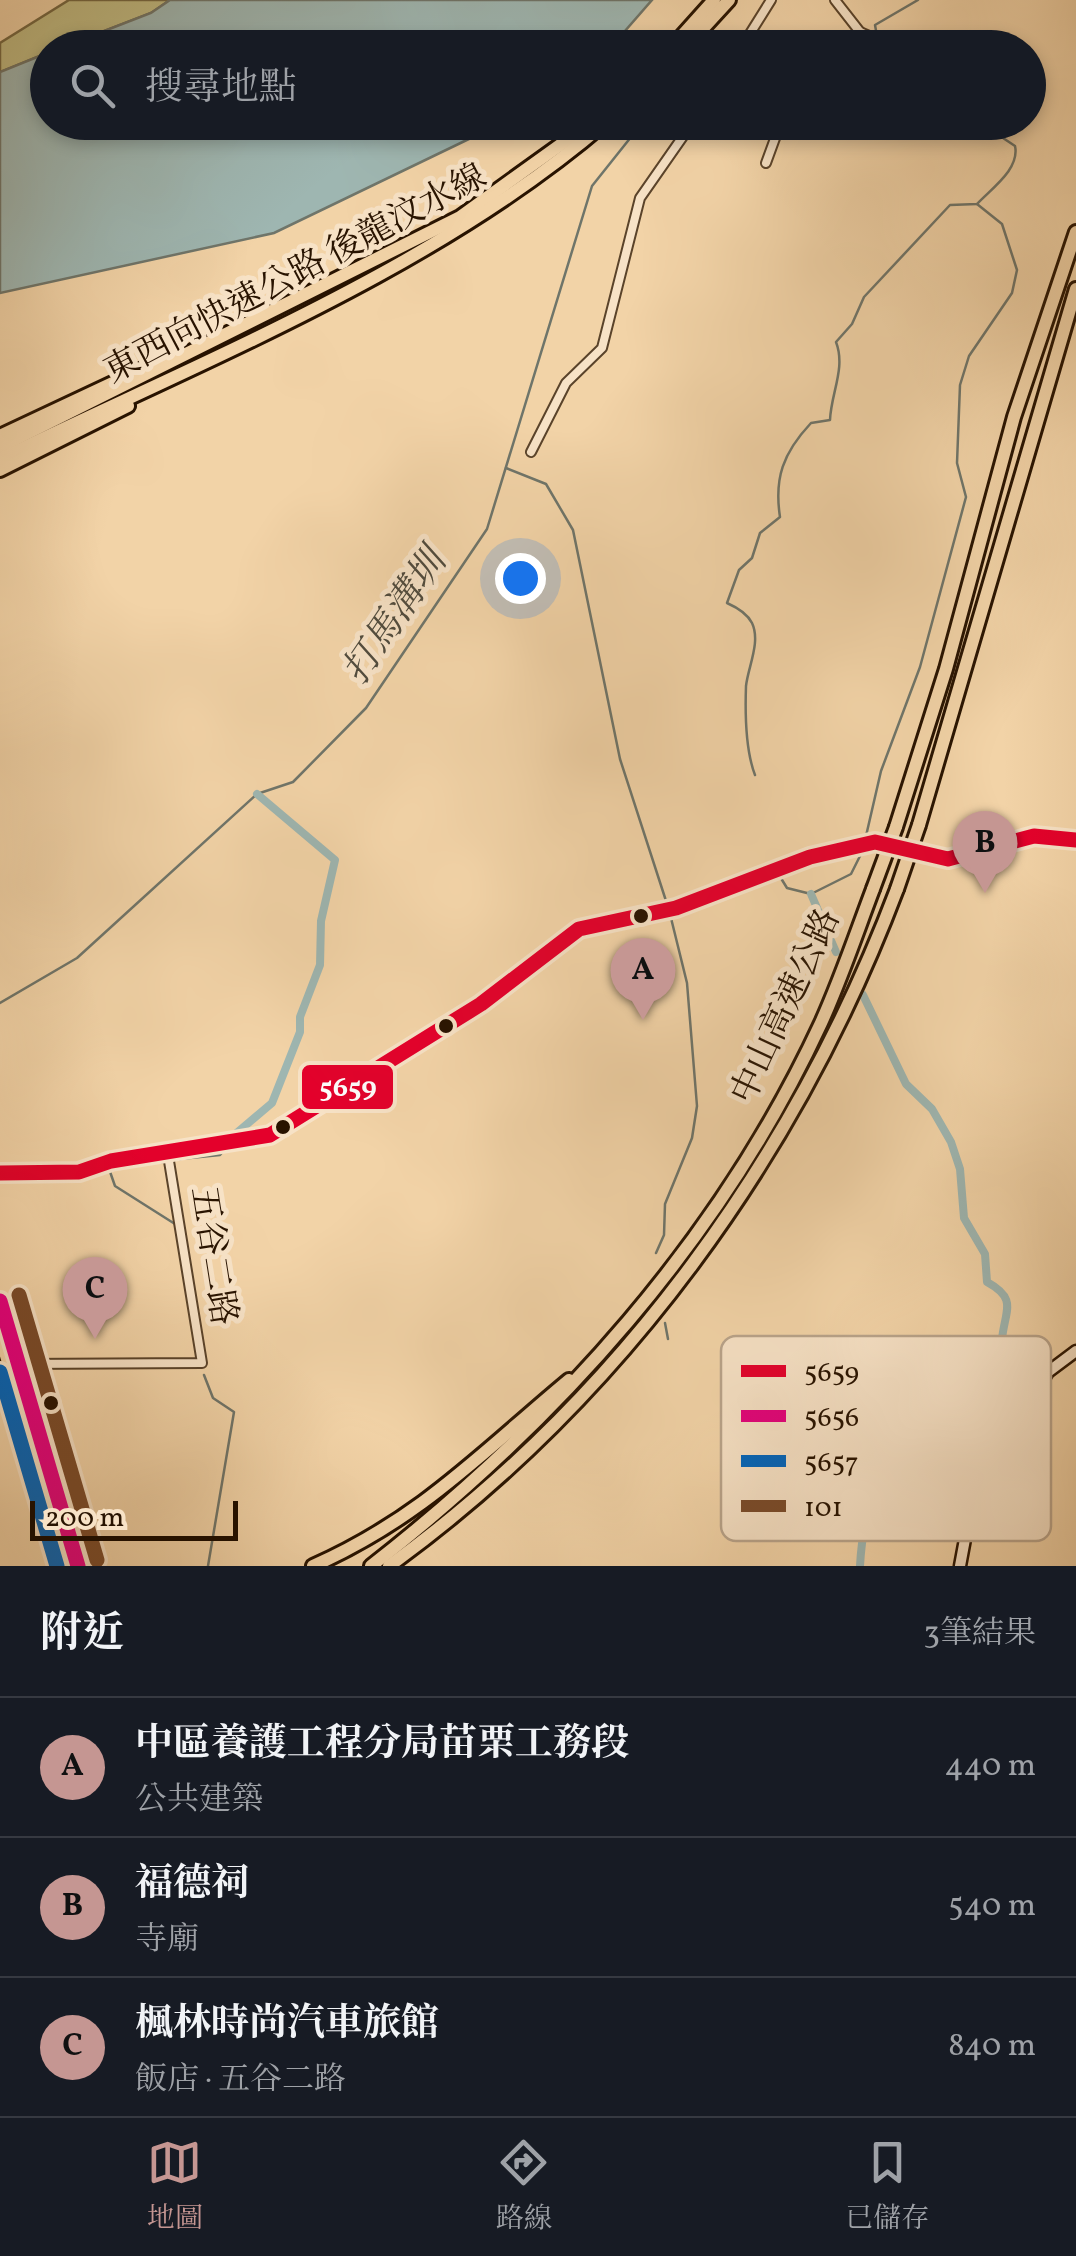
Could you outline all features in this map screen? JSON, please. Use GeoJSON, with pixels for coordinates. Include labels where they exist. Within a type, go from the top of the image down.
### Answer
{"type":"FeatureCollection","features":[{"type":"Feature","properties":{"kind":"highway"},"geometry":{"type":"LineString","coordinates":[[687,30],[714,0]]}},
{"type":"Feature","properties":{"kind":"highway"},"geometry":{"type":"LineString","coordinates":[[702,30],[729,0]]}},
{"type":"Feature","properties":{"kind":"highway","name":"東西向快速公路 後龍汶水線"},"geometry":{"type":"LineString","coordinates":[[0,447],[250,326],[460,217],[567,140]]}},
{"type":"Feature","properties":{"kind":"highway","name":"東西向快速公路 後龍汶水線"},"geometry":{"type":"LineString","coordinates":[[0,459],[234,346],[465,227],[585,140]]}},
{"type":"Feature","properties":{"kind":"highway","name":"中山高速公路"},"geometry":{"type":"LineString","coordinates":[[371,1566],[515,1445],[594,1359],[679,1258],[776,1109],[820,1024],[896,827],[941,686],[1014,417],[1076,232]]}},
{"type":"Feature","properties":{"kind":"highway","name":"中山高速公路"},"geometry":{"type":"LineString","coordinates":[[389,1566],[520,1458],[676,1286],[730,1216],[848,1007],[897,889],[919,824],[1076,289]]}},
{"type":"Feature","properties":{"kind":"highway"},"geometry":{"type":"LineString","coordinates":[[0,436],[137,370],[250,326]]}},
{"type":"Feature","properties":{"kind":"highway"},"geometry":{"type":"LineString","coordinates":[[0,470],[212,363],[234,346]]}},
{"type":"Feature","properties":{"kind":"highway"},"geometry":{"type":"LineString","coordinates":[[312,1566],[385,1532],[416,1510],[594,1359]]}},
{"type":"Feature","properties":{"kind":"highway"},"geometry":{"type":"LineString","coordinates":[[402,1566],[435,1530]]}},
{"type":"Feature","properties":{"kind":"main road"},"geometry":{"type":"LineString","coordinates":[[0,1300],[9,1364],[68,1566]]}},
{"type":"Feature","properties":{"kind":"main road"},"geometry":{"type":"LineString","coordinates":[[0,1337],[78,1566]]}},
{"type":"Feature","properties":{"kind":"street"},"geometry":{"type":"LineString","coordinates":[[752,30],[771,0]]}},
{"type":"Feature","properties":{"kind":"street"},"geometry":{"type":"LineString","coordinates":[[835,0],[858,30]]}},
{"type":"Feature","properties":{"kind":"street"},"geometry":{"type":"LineString","coordinates":[[531,452],[566,382],[602,348],[640,198],[680,140]]}},
{"type":"Feature","properties":{"kind":"street"},"geometry":{"type":"LineString","coordinates":[[766,162],[774,140]]}},
{"type":"Feature","properties":{"kind":"street"},"geometry":{"type":"LineString","coordinates":[[917,853],[948,859],[1034,836],[1076,840]]}},
{"type":"Feature","properties":{"kind":"street"},"geometry":{"type":"LineString","coordinates":[[0,1173],[67,1174],[111,1161],[169,1161],[270,1136],[337,1098],[481,1004],[578,929],[669,910],[810,857],[875,842]]}},
{"type":"Feature","properties":{"kind":"street","name":"五谷二路"},"geometry":{"type":"LineString","coordinates":[[9,1364],[202,1363],[169,1161]]}},
{"type":"Feature","properties":{"kind":"street"},"geometry":{"type":"LineString","coordinates":[[1051,1370],[1076,1351]]}},
{"type":"Feature","properties":{"kind":"street"},"geometry":{"type":"LineString","coordinates":[[960,1566],[965,1541]]}},
{"type":"Feature","properties":{"kind":"shaded area"},"geometry":{"type":"Polygon","coordinates":[[[69,0],[170,0],[151,13],[107,30],[30,30],[30,60],[0,72],[0,43],[69,0]]]}},
{"type":"Feature","properties":{"kind":"water"},"geometry":{"type":"Polygon","coordinates":[[[170,0],[652,0],[626,30],[107,30],[151,13],[170,0]]]}},
{"type":"Feature","properties":{"kind":"water"},"geometry":{"type":"Polygon","coordinates":[[[30,60],[30,140],[467,140],[274,233],[0,293],[0,72],[30,60]]]}},
{"type":"Feature","properties":{"kind":"waterway"},"geometry":{"type":"LineString","coordinates":[[876,30],[875,25],[918,0]]}},
{"type":"Feature","properties":{"kind":"waterway","name":"打馬溝圳"},"geometry":{"type":"LineString","coordinates":[[0,1003],[77,958],[257,794],[293,782],[366,708],[487,529],[592,186],[629,140]]}},
{"type":"Feature","properties":{"kind":"waterway"},"geometry":{"type":"LineString","coordinates":[[755,775],[747,743],[746,708],[754,630],[747,616],[727,603],[739,570],[752,558],[760,533],[780,517],[778,490],[787,456],[811,423],[830,420],[839,371],[836,342],[852,324],[864,297],[950,205],[977,204],[1004,178],[1015,154],[1015,146],[1006,140]]}},
{"type":"Feature","properties":{"kind":"waterway"},"geometry":{"type":"LineString","coordinates":[[866,836],[881,771],[920,667],[966,497],[957,463],[960,385],[969,356],[1012,293],[1017,270],[1002,224],[977,204]]}},
{"type":"Feature","properties":{"kind":"waterway"},"geometry":{"type":"LineString","coordinates":[[506,468],[546,484],[573,530],[620,759],[668,907]]}},
{"type":"Feature","properties":{"kind":"waterway"},"geometry":{"type":"LineString","coordinates":[[233,1136],[272,1103],[300,1032],[300,1017],[320,965],[321,921],[335,860],[257,794]]}},
{"type":"Feature","properties":{"kind":"waterway"},"geometry":{"type":"LineString","coordinates":[[779,875],[787,888],[811,894],[851,874],[863,850]]}},
{"type":"Feature","properties":{"kind":"waterway"},"geometry":{"type":"LineString","coordinates":[[811,894],[836,952]]}},
{"type":"Feature","properties":{"kind":"waterway"},"geometry":{"type":"LineString","coordinates":[[656,1253],[664,1235],[665,1204],[692,1138],[697,1106],[687,983],[670,914]]}},
{"type":"Feature","properties":{"kind":"waterway"},"geometry":{"type":"LineString","coordinates":[[863,995],[906,1084],[932,1109],[951,1142],[960,1169],[964,1218],[985,1254],[987,1282],[1006,1300],[1003,1336]]}},
{"type":"Feature","properties":{"kind":"waterway"},"geometry":{"type":"LineString","coordinates":[[140,1163],[220,1155],[224,1150]]}},
{"type":"Feature","properties":{"kind":"waterway"},"geometry":{"type":"LineString","coordinates":[[108,1166],[115,1186],[175,1224]]}},
{"type":"Feature","properties":{"kind":"waterway"},"geometry":{"type":"LineString","coordinates":[[665,1323],[668,1339]]}},
{"type":"Feature","properties":{"kind":"waterway"},"geometry":{"type":"LineString","coordinates":[[204,1375],[213,1398],[234,1412],[208,1566]]}},
{"type":"Feature","properties":{"kind":"waterway"},"geometry":{"type":"LineString","coordinates":[[860,1566],[862,1541]]}},
{"type":"Feature","properties":{"kind":"tunnel"},"geometry":{"type":"LineString","coordinates":[[875,842],[916,853]]}},
{"type":"Feature","properties":{"kind":"transit line","name":"5659"},"geometry":{"type":"LineString","coordinates":[[0,1173],[79,1172],[111,1161],[270,1135],[481,1004],[579,929],[676,908],[810,857],[875,842],[948,859],[1034,836],[1076,840]]}},
{"type":"Feature","properties":{"kind":"transit line","name":"101"},"geometry":{"type":"LineString","coordinates":[[19,1295],[97,1560]]}},
{"type":"Feature","properties":{"kind":"transit line","name":"5656"},"geometry":{"type":"LineString","coordinates":[[0,1301],[78,1566]]}},
{"type":"Feature","properties":{"kind":"transit line","name":"5657"},"geometry":{"type":"LineString","coordinates":[[0,1372],[57,1566]]}},
{"type":"Feature","properties":{"kind":"place","name":"福德祠"},"geometry":{"type":"Point","coordinates":[985,893]}},
{"type":"Feature","properties":{"kind":"place","name":"中區養護工程分局苗栗工務段"},"geometry":{"type":"Point","coordinates":[643,1020]}},
{"type":"Feature","properties":{"kind":"place","name":"楓林時尚汽車旅館"},"geometry":{"type":"Point","coordinates":[95,1339]}}]}
